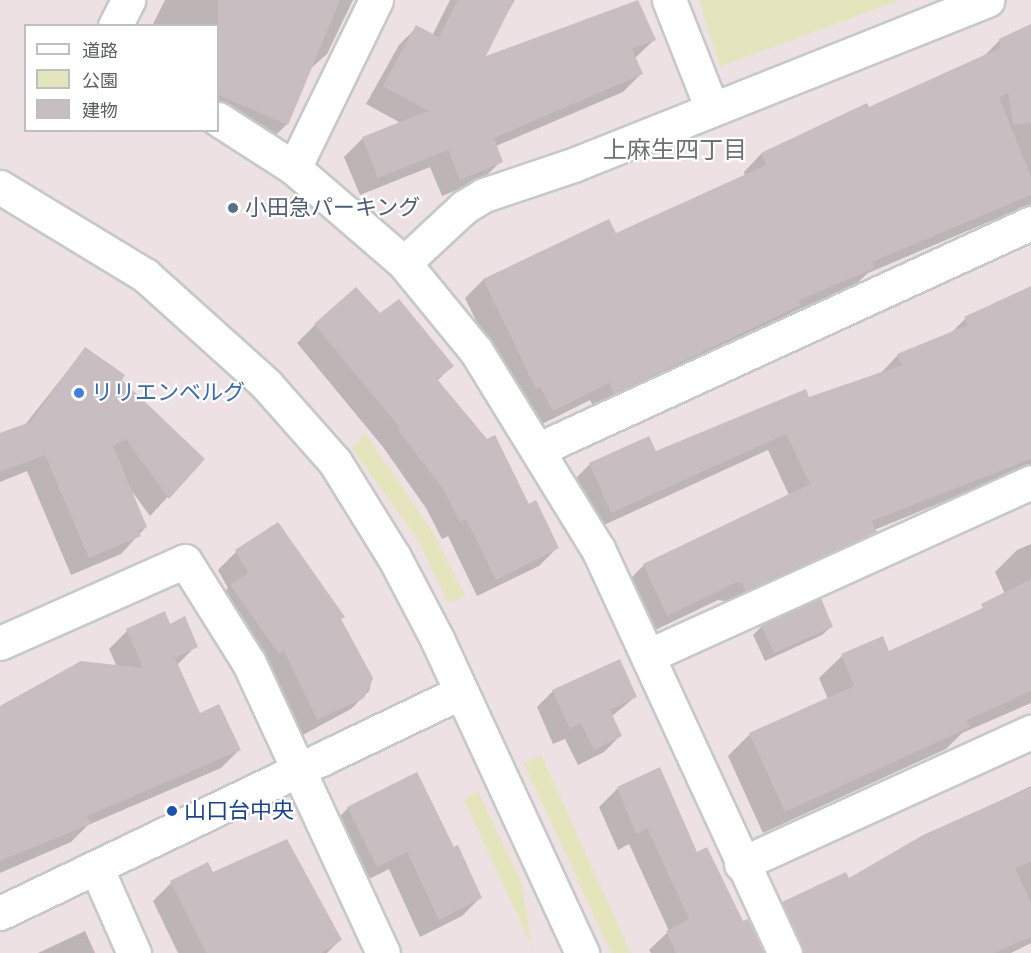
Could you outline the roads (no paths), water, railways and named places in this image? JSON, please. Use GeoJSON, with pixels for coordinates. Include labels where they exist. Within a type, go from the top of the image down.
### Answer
{"type":"FeatureCollection","features":[{"type":"Feature","properties":{"kind":"street"},"geometry":{"type":"LineString","coordinates":[[116,24],[128,0]]}},
{"type":"Feature","properties":{"kind":"street"},"geometry":{"type":"LineString","coordinates":[[294,168],[376,0]]}},
{"type":"Feature","properties":{"kind":"street"},"geometry":{"type":"LineString","coordinates":[[669,0],[712,109]]}},
{"type":"Feature","properties":{"kind":"street"},"geometry":{"type":"LineString","coordinates":[[404,263],[464,207],[484,195],[712,109],[987,0]]}},
{"type":"Feature","properties":{"kind":"street"},"geometry":{"type":"LineString","coordinates":[[219,120],[294,168],[404,263],[476,351],[598,549],[650,655],[741,864],[785,953]]}},
{"type":"Feature","properties":{"kind":"street"},"geometry":{"type":"LineString","coordinates":[[0,187],[145,275],[266,384],[341,472],[394,557],[461,692],[582,953]]}},
{"type":"Feature","properties":{"kind":"street"},"geometry":{"type":"LineString","coordinates":[[539,450],[1031,223]]}},
{"type":"Feature","properties":{"kind":"street"},"geometry":{"type":"LineString","coordinates":[[650,655],[1031,482]]}},
{"type":"Feature","properties":{"kind":"street"},"geometry":{"type":"LineString","coordinates":[[0,643],[185,561],[249,663],[383,953]]}},
{"type":"Feature","properties":{"kind":"street"},"geometry":{"type":"LineString","coordinates":[[0,913],[461,692]]}},
{"type":"Feature","properties":{"kind":"street"},"geometry":{"type":"LineString","coordinates":[[741,864],[1031,732]]}},
{"type":"Feature","properties":{"kind":"street"},"geometry":{"type":"LineString","coordinates":[[96,867],[134,953]]}},
{"type":"Feature","properties":{"kind":"place","name":"小田急パーキング"},"geometry":{"type":"Point","coordinates":[233,208]}},
{"type":"Feature","properties":{"kind":"place","name":"リリエンベルグ"},"geometry":{"type":"Point","coordinates":[79,393]}},
{"type":"Feature","properties":{"kind":"place","name":"山口台中央"},"geometry":{"type":"Point","coordinates":[172,811]}},
{"type":"Feature","properties":{"kind":"district","name":"上麻生四丁目"},"geometry":{"type":"Point","coordinates":[675,150]}}]}
